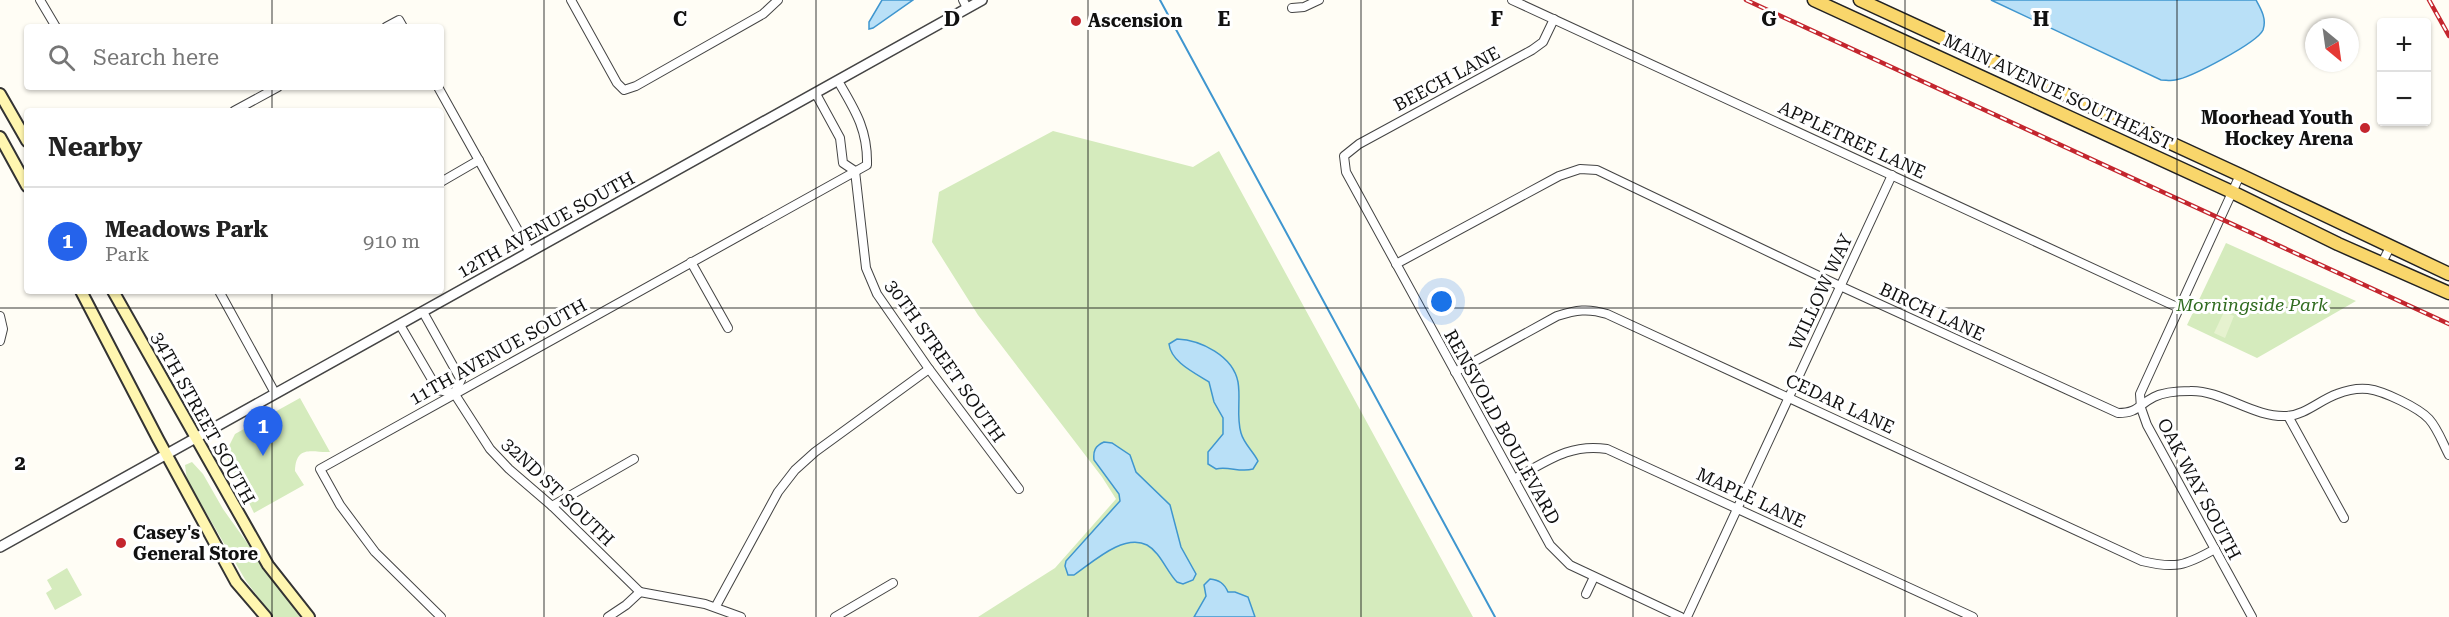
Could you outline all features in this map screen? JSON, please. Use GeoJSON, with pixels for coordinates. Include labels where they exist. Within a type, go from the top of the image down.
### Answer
{"type":"FeatureCollection","features":[{"type":"Feature","properties":{"kind":"main road","name":"MAIN AVENUE SOUTHEAST"},"geometry":{"type":"LineString","coordinates":[[1814,0],[2232,192],[2338,244],[2449,293]]}},
{"type":"Feature","properties":{"kind":"main road","name":"MAIN AVENUE SOUTHEAST"},"geometry":{"type":"LineString","coordinates":[[1860,0],[2240,174],[2449,274]]}},
{"type":"Feature","properties":{"kind":"main road"},"geometry":{"type":"LineString","coordinates":[[0,94],[24,136]]}},
{"type":"Feature","properties":{"kind":"main road"},"geometry":{"type":"LineString","coordinates":[[0,137],[24,181]]}},
{"type":"Feature","properties":{"kind":"main road"},"geometry":{"type":"LineString","coordinates":[[83,294],[236,582],[266,617]]}},
{"type":"Feature","properties":{"kind":"main road","name":"34TH STREET SOUTH"},"geometry":{"type":"LineString","coordinates":[[115,294],[267,565],[309,617]]}},
{"type":"Feature","properties":{"kind":"street"},"geometry":{"type":"LineString","coordinates":[[40,0],[54,24]]}},
{"type":"Feature","properties":{"kind":"street"},"geometry":{"type":"LineString","coordinates":[[571,0],[617,83],[624,90],[636,86],[762,14],[778,0]]}},
{"type":"Feature","properties":{"kind":"street","name":"12TH AVENUE SOUTH"},"geometry":{"type":"LineString","coordinates":[[0,548],[194,438],[816,94],[965,4],[982,0]]}},
{"type":"Feature","properties":{"kind":"street"},"geometry":{"type":"LineString","coordinates":[[1292,8],[1304,7],[1319,0]]}},
{"type":"Feature","properties":{"kind":"street","name":"APPLETREE LANE"},"geometry":{"type":"LineString","coordinates":[[1512,0],[2179,308]]}},
{"type":"Feature","properties":{"kind":"street","name":"BEECH LANE"},"geometry":{"type":"LineString","coordinates":[[1344,156],[1359,144],[1532,50],[1543,42],[1554,19]]}},
{"type":"Feature","properties":{"kind":"street"},"geometry":{"type":"LineString","coordinates":[[838,81],[863,128],[867,165],[855,171]]}},
{"type":"Feature","properties":{"kind":"street"},"geometry":{"type":"LineString","coordinates":[[240,108],[272,90]]}},
{"type":"Feature","properties":{"kind":"street"},"geometry":{"type":"LineString","coordinates":[[440,90],[530,252]]}},
{"type":"Feature","properties":{"kind":"street","name":"30TH STREET SOUTH"},"geometry":{"type":"LineString","coordinates":[[816,94],[840,138],[843,163],[855,171],[866,268],[877,294],[929,369],[1019,489]]}},
{"type":"Feature","properties":{"kind":"street","name":"RENSVOLD BOULEVARD"},"geometry":{"type":"LineString","coordinates":[[1344,156],[1346,172],[1550,545],[1570,565],[1681,617]]}},
{"type":"Feature","properties":{"kind":"street"},"geometry":{"type":"LineString","coordinates":[[444,180],[479,160]]}},
{"type":"Feature","properties":{"kind":"street","name":"BIRCH LANE"},"geometry":{"type":"LineString","coordinates":[[1396,264],[1558,176],[1580,169],[1597,170],[1840,286],[2118,413],[2130,413],[2162,394],[2191,391],[2207,393],[2272,415],[2288,416]]}},
{"type":"Feature","properties":{"kind":"street","name":"11TH AVENUE SOUTH"},"geometry":{"type":"LineString","coordinates":[[441,617],[375,552],[340,505],[320,469],[855,171]]}},
{"type":"Feature","properties":{"kind":"street","name":"OAK WAY SOUTH"},"geometry":{"type":"LineString","coordinates":[[2240,174],[2140,394],[2141,408],[2147,424],[2252,617]]}},
{"type":"Feature","properties":{"kind":"street","name":"WILLOW WAY"},"geometry":{"type":"LineString","coordinates":[[1687,617],[1892,175]]}},
{"type":"Feature","properties":{"kind":"street"},"geometry":{"type":"LineString","coordinates":[[2382,263],[2390,247]]}},
{"type":"Feature","properties":{"kind":"street"},"geometry":{"type":"LineString","coordinates":[[691,262],[728,328]]}},
{"type":"Feature","properties":{"kind":"street"},"geometry":{"type":"LineString","coordinates":[[221,294],[275,393]]}},
{"type":"Feature","properties":{"kind":"street","name":"CEDAR LANE"},"geometry":{"type":"LineString","coordinates":[[1455,372],[1557,316],[1574,310],[1590,309],[1607,314],[1789,397],[2142,561],[2166,567],[2189,562],[2215,549]]}},
{"type":"Feature","properties":{"kind":"street"},"geometry":{"type":"LineString","coordinates":[[423,312],[461,380],[454,393]]}},
{"type":"Feature","properties":{"kind":"street"},"geometry":{"type":"LineString","coordinates":[[0,316],[3,329],[0,341]]}},
{"type":"Feature","properties":{"kind":"street","name":"32ND ST SOUTH"},"geometry":{"type":"LineString","coordinates":[[400,325],[438,390],[454,393],[490,449],[508,469],[552,506],[640,592]]}},
{"type":"Feature","properties":{"kind":"street"},"geometry":{"type":"LineString","coordinates":[[716,606],[778,492],[795,470],[815,452],[929,369]]}},
{"type":"Feature","properties":{"kind":"street"},"geometry":{"type":"LineString","coordinates":[[2344,518],[2288,416],[2302,412],[2335,394],[2352,389],[2368,389],[2383,393],[2422,413],[2431,421],[2449,455]]}},
{"type":"Feature","properties":{"kind":"street","name":"MAPLE LANE"},"geometry":{"type":"LineString","coordinates":[[1514,479],[1563,453],[1578,448],[1607,449],[1973,617]]}},
{"type":"Feature","properties":{"kind":"street"},"geometry":{"type":"LineString","coordinates":[[552,506],[634,459]]}},
{"type":"Feature","properties":{"kind":"street"},"geometry":{"type":"LineString","coordinates":[[1586,594],[1594,577]]}},
{"type":"Feature","properties":{"kind":"street"},"geometry":{"type":"LineString","coordinates":[[835,617],[893,583]]}},
{"type":"Feature","properties":{"kind":"street"},"geometry":{"type":"LineString","coordinates":[[608,617],[640,592],[716,606],[741,617]]}},
{"type":"Feature","properties":{"kind":"green space"},"geometry":{"type":"Polygon","coordinates":[[[1053,131],[1193,167],[1219,151],[1473,617],[978,617],[1055,568],[1116,499],[1102,477],[978,315],[932,242],[939,192],[1053,131]]]}},
{"type":"Feature","properties":{"kind":"green space","name":"Morningside Park"},"geometry":{"type":"Polygon","coordinates":[[[2226,243],[2356,301],[2257,358],[2187,325],[2226,243]]]}},
{"type":"Feature","properties":{"kind":"green space"},"geometry":{"type":"Polygon","coordinates":[[[2224,312],[2234,316],[2225,338],[2214,333],[2224,312]]]}},
{"type":"Feature","properties":{"kind":"green space"},"geometry":{"type":"Polygon","coordinates":[[[300,398],[330,452],[302,453],[296,462],[295,471],[304,485],[254,513],[225,454],[235,434],[300,398]]]}},
{"type":"Feature","properties":{"kind":"green space"},"geometry":{"type":"Polygon","coordinates":[[[192,462],[203,474],[223,509],[300,617],[273,617],[246,581],[187,480],[185,465],[192,462]]]}},
{"type":"Feature","properties":{"kind":"green space"},"geometry":{"type":"Polygon","coordinates":[[[67,568],[82,595],[55,610],[46,593],[52,589],[47,580],[67,568]]]}},
{"type":"Feature","properties":{"kind":"water"},"geometry":{"type":"Polygon","coordinates":[[[882,0],[913,0],[869,29],[869,22],[882,0]]]}},
{"type":"Feature","properties":{"kind":"water"},"geometry":{"type":"Polygon","coordinates":[[[1991,0],[2256,0],[2263,14],[2264,26],[2258,36],[2222,59],[2183,78],[2161,80],[1991,0]]]}},
{"type":"Feature","properties":{"kind":"water"},"geometry":{"type":"Polygon","coordinates":[[[1177,339],[1206,346],[1230,364],[1239,388],[1241,433],[1258,461],[1253,469],[1216,469],[1208,464],[1208,452],[1223,434],[1223,418],[1214,402],[1209,382],[1184,366],[1174,356],[1169,344],[1177,339]]]}},
{"type":"Feature","properties":{"kind":"water"},"geometry":{"type":"Polygon","coordinates":[[[1104,442],[1112,443],[1130,455],[1136,472],[1170,505],[1181,547],[1196,574],[1193,580],[1183,584],[1177,582],[1156,552],[1138,542],[1118,546],[1074,575],[1068,575],[1066,561],[1120,501],[1119,494],[1094,460],[1095,449],[1104,442]]]}},
{"type":"Feature","properties":{"kind":"water"},"geometry":{"type":"Polygon","coordinates":[[[1210,579],[1221,582],[1228,592],[1248,597],[1255,617],[1194,617],[1206,596],[1204,585],[1210,579]]]}},
{"type":"Feature","properties":{"kind":"waterway"},"geometry":{"type":"LineString","coordinates":[[1160,0],[1495,617]]}},
{"type":"Feature","properties":{"kind":"railway"},"geometry":{"type":"LineString","coordinates":[[1746,0],[2449,324]]}},
{"type":"Feature","properties":{"kind":"railway"},"geometry":{"type":"LineString","coordinates":[[2429,0],[2449,36]]}},
{"type":"Feature","properties":{"kind":"place","name":"Ascension"},"geometry":{"type":"Point","coordinates":[1076,21]}},
{"type":"Feature","properties":{"kind":"place","name":"Moorhead Youth Hockey Arena"},"geometry":{"type":"Point","coordinates":[2365,128]}},
{"type":"Feature","properties":{"kind":"place","name":"Meadows Park"},"geometry":{"type":"Point","coordinates":[263,456]}},
{"type":"Feature","properties":{"kind":"place","name":"Casey's General Store"},"geometry":{"type":"Point","coordinates":[121,543]}}]}
